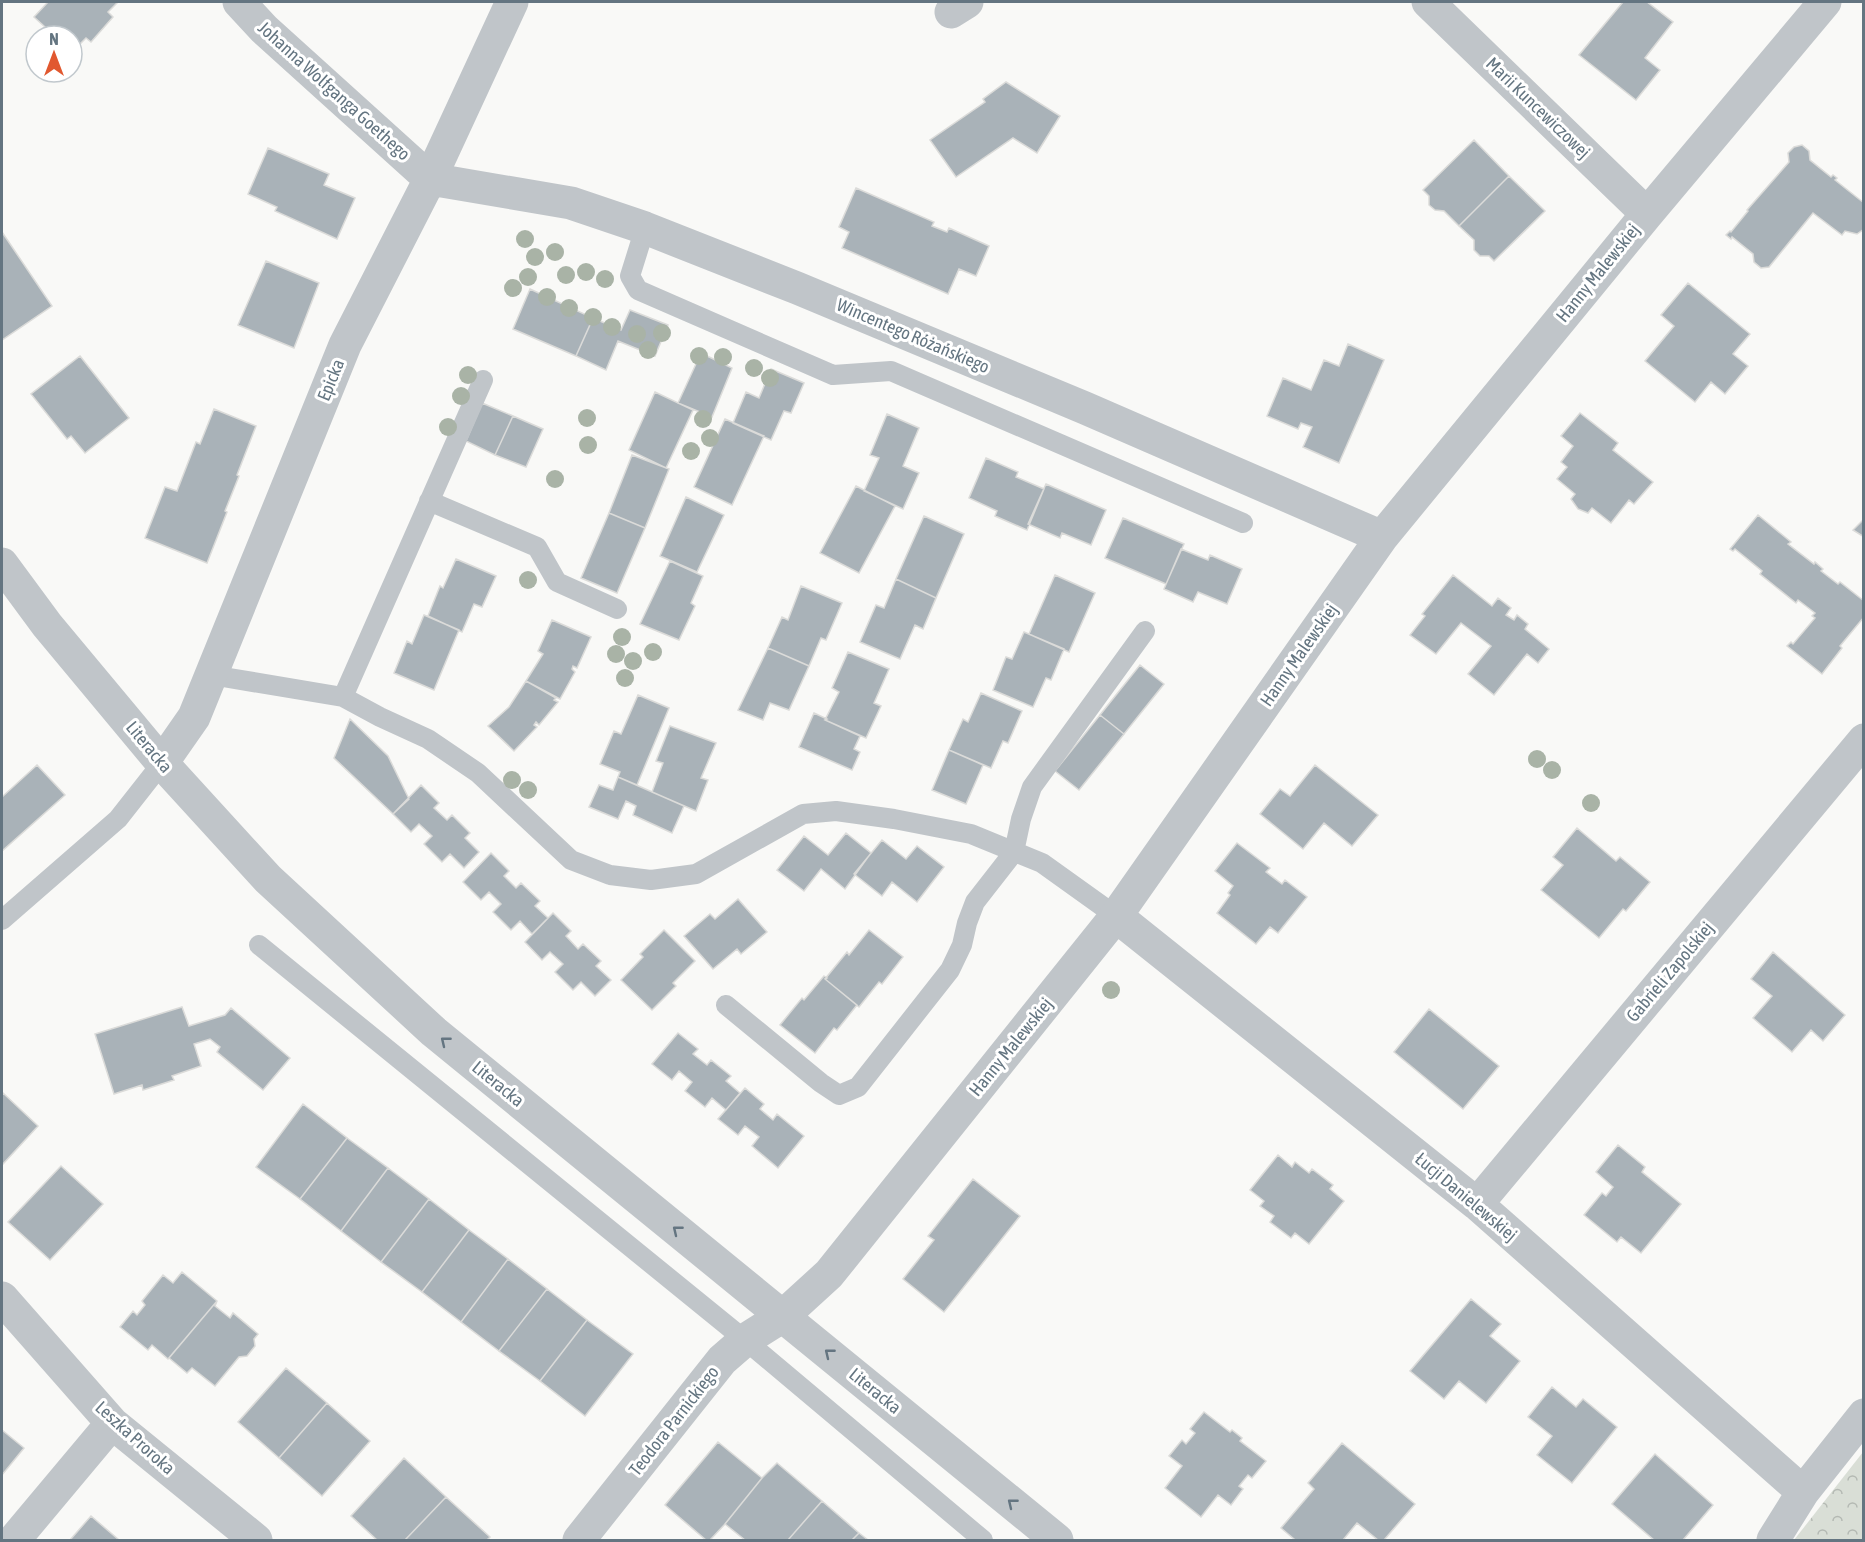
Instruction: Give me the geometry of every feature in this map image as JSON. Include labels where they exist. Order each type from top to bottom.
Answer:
[{"type":"street","name":"Johanna Wolfganga Goethego","points":[[239,2],[264,29],[430,179]]},
{"type":"street","name":"Epicka","points":[[162,763],[194,717],[345,345],[430,179],[512,2]]},
{"type":"street","name":"Marii Kuncewiczowej","points":[[1428,2],[1647,214]]},
{"type":"street","name":"Hanny Malewskiej","points":[[783,1316],[829,1274],[1116,916],[1382,537],[1647,214],[1825,2]]},
{"type":"street","name":"Wincentego Różańskiego","points":[[430,179],[571,203],[645,228],[893,328],[1382,537]]},
{"type":"street","name":"Literacka","points":[[2,564],[47,625],[162,763],[268,879],[434,1032],[1057,1540]]},
{"type":"street","name":"Gabrieli Zapolskiej","points":[[1477,1204],[1863,740]]},
{"type":"street","name":"Łucji Danielewskiej","points":[[1116,916],[1477,1204],[1803,1492]]},
{"type":"street","name":"Leszka Proroka","points":[[2,1298],[112,1423],[256,1540]]},
{"type":"street","name":"Teodora Parnickiego","points":[[579,1540],[722,1360],[745,1340],[783,1316]]},
{"type":"street","points":[[1773,1540],[1803,1492],[1863,1415]]},
{"type":"street","points":[[14,1540],[112,1423]]},
{"type":"lane","points":[[645,228],[630,276],[638,290],[833,375],[891,371],[1243,523]]},
{"type":"lane","points":[[343,697],[483,380]]},
{"type":"lane","points":[[429,501],[537,547],[557,582],[617,609]]},
{"type":"lane","points":[[726,1005],[821,1083],[839,1095],[858,1087],[950,970],[963,945],[967,923],[975,902],[1014,852],[1021,819],[1032,787],[1144,631]]},
{"type":"lane","points":[[211,675],[343,697],[428,739],[478,773],[572,860],[610,876],[651,880],[696,874],[803,814],[836,811],[894,819],[971,834],[1042,863],[1116,916]]},
{"type":"lane","points":[[2,921],[118,819],[162,763]]},
{"type":"lane","points":[[259,945],[745,1340],[982,1540]]},
{"type":"green space","points":[[1863,1452],[1863,1540],[1794,1540]]},
{"type":"building","points":[[48,2],[118,2],[108,12],[113,17],[91,42],[86,38],[84,40],[84,24],[42,24],[34,17]]},
{"type":"building","points":[[1623,2],[1647,2],[1673,22],[1645,58],[1660,70],[1636,100],[1579,55]]},
{"type":"building","points":[[1006,82],[1060,116],[1037,153],[1013,138],[956,177],[930,140],[985,102],[983,99]]},
{"type":"building","points":[[1474,140],[1509,176],[1459,226],[1444,211],[1435,210],[1429,205],[1429,196],[1423,190]]},
{"type":"building","points":[[1802,145],[1809,151],[1810,160],[1831,177],[1833,175],[1837,178],[1835,180],[1864,203],[1864,229],[1857,234],[1845,231],[1842,235],[1813,213],[1769,267],[1761,268],[1754,262],[1753,254],[1732,237],[1731,239],[1726,235],[1731,232],[1789,162],[1788,153],[1794,147]]},
{"type":"building","points":[[268,148],[329,174],[324,185],[355,198],[337,239],[275,211],[277,207],[248,194]]},
{"type":"building","points":[[1509,176],[1545,211],[1494,261],[1489,256],[1480,256],[1474,250],[1474,240],[1459,226]]},
{"type":"building","points":[[856,188],[934,222],[932,226],[947,232],[949,228],[989,246],[976,276],[959,269],[948,294],[842,248],[849,232],[839,227]]},
{"type":"building","points":[[2,232],[52,306],[2,340]]},
{"type":"building","points":[[266,261],[319,283],[294,348],[238,325]]},
{"type":"building","points":[[1688,283],[1750,334],[1733,354],[1748,366],[1725,394],[1711,382],[1695,402],[1645,361],[1674,326],[1661,315]]},
{"type":"building","points":[[530,289],[593,318],[576,356],[513,329]]},
{"type":"building","points":[[630,310],[668,325],[655,356],[618,341],[606,370],[576,356],[593,318],[621,330]]},
{"type":"building","points":[[1348,344],[1384,360],[1339,463],[1303,447],[1312,427],[1301,423],[1298,429],[1267,416],[1283,378],[1311,390],[1324,360],[1339,366]]},
{"type":"building","points":[[701,353],[732,368],[712,417],[678,403]]},
{"type":"building","points":[[80,356],[129,418],[85,453],[71,436],[67,439],[31,394]]},
{"type":"building","points":[[771,369],[804,383],[791,413],[784,411],[771,440],[733,423],[746,392],[759,398]]},
{"type":"building","points":[[655,392],[693,410],[666,468],[629,450]]},
{"type":"building","points":[[482,403],[513,416],[495,455],[466,441]]},
{"type":"building","points":[[214,409],[256,426],[207,563],[145,538],[165,487],[177,491],[196,442],[200,444]]},
{"type":"building","points":[[1580,413],[1618,443],[1613,450],[1653,482],[1634,504],[1629,500],[1611,523],[1592,508],[1588,513],[1578,509],[1571,499],[1575,494],[1557,479],[1567,467],[1561,462],[1573,446],[1561,436]]},
{"type":"building","points":[[887,414],[919,428],[903,466],[919,473],[903,509],[864,491],[879,458],[870,455]]},
{"type":"building","points":[[513,416],[543,429],[526,467],[495,455]]},
{"type":"building","points":[[725,419],[764,436],[732,505],[694,487]]},
{"type":"building","points":[[632,455],[669,469],[645,528],[609,513]]},
{"type":"building","points":[[986,458],[1018,472],[1016,477],[1044,489],[1027,530],[995,516],[997,511],[969,498]]},
{"type":"building","points":[[1046,484],[1106,510],[1091,545],[1062,533],[1060,538],[1028,524]]},
{"type":"building","points":[[856,486],[895,506],[859,573],[820,553]]},
{"type":"building","points":[[686,497],[724,515],[697,572],[660,556]]},
{"type":"building","points":[[609,513],[645,528],[617,593],[581,578]]},
{"type":"building","points":[[1758,515],[1791,542],[1788,544],[1823,569],[1821,571],[1838,584],[1840,582],[1864,601],[1864,617],[1840,646],[1842,648],[1822,674],[1787,646],[1791,642],[1793,644],[1815,618],[1812,616],[1815,613],[1798,600],[1796,603],[1760,574],[1762,571],[1735,549],[1733,551],[1730,549]]},
{"type":"building","points":[[924,516],[964,534],[936,598],[896,579]]},
{"type":"building","points":[[1123,518],[1184,544],[1166,584],[1105,558]]},
{"type":"building","points":[[1864,519],[1864,537],[1853,530]]},
{"type":"building","points":[[1181,549],[1208,560],[1210,555],[1242,569],[1227,604],[1198,592],[1193,602],[1164,589]]},
{"type":"building","points":[[456,559],[496,576],[482,607],[474,604],[462,632],[428,616],[440,586],[443,588]]},
{"type":"building","points":[[670,561],[703,576],[691,603],[695,606],[679,640],[640,624]]},
{"type":"building","points":[[1055,575],[1095,593],[1069,652],[1029,634]]},
{"type":"building","points":[[1453,575],[1492,606],[1498,598],[1511,608],[1506,615],[1514,620],[1517,615],[1528,624],[1525,629],[1549,649],[1538,663],[1527,654],[1494,695],[1468,674],[1491,646],[1461,623],[1436,654],[1410,635],[1425,616],[1422,614]]},
{"type":"building","points":[[896,579],[936,598],[923,629],[915,625],[900,659],[860,642],[876,605],[884,608]]},
{"type":"building","points":[[801,586],[842,603],[826,640],[821,638],[809,666],[768,648],[782,617],[788,620]]},
{"type":"building","points":[[424,615],[459,630],[434,690],[394,673],[407,641],[412,644]]},
{"type":"building","points":[[552,620],[591,637],[577,668],[573,666],[572,669],[575,672],[560,699],[526,681],[543,654],[538,651]]},
{"type":"building","points":[[1024,632],[1064,649],[1051,680],[1046,678],[1033,707],[993,690],[1006,657],[1012,659]]},
{"type":"building","points":[[768,648],[809,666],[789,710],[770,703],[763,720],[738,710]]},
{"type":"building","points":[[848,652],[889,669],[874,703],[881,706],[866,738],[825,720],[839,692],[832,688]]},
{"type":"building","points":[[1140,665],[1164,684],[1124,734],[1100,715]]},
{"type":"building","points":[[526,681],[556,698],[554,700],[558,702],[539,725],[536,722],[534,725],[537,727],[514,751],[488,726],[509,707]]},
{"type":"building","points":[[981,693],[1022,711],[1008,743],[1003,741],[991,768],[949,750],[963,719],[968,722]]},
{"type":"building","points":[[638,695],[669,708],[637,785],[618,777],[620,772],[600,764],[614,731],[621,734]]},
{"type":"building","points":[[814,713],[860,736],[854,749],[860,752],[852,770],[799,747]]},
{"type":"building","points":[[1100,715],[1124,734],[1079,790],[1055,771]]},
{"type":"building","points":[[350,719],[388,756],[409,799],[393,814],[334,758]]},
{"type":"building","points":[[670,726],[716,743],[701,778],[708,780],[696,811],[652,792],[663,763],[656,761]]},
{"type":"building","points":[[949,750],[983,765],[966,804],[932,790]]},
{"type":"building","points":[[37,765],[65,795],[2,851],[2,797]]},
{"type":"building","points":[[1315,765],[1378,815],[1352,846],[1324,823],[1303,849],[1260,814],[1280,789],[1290,796]]},
{"type":"building","points":[[618,777],[684,806],[672,833],[633,815],[636,806],[626,801],[618,819],[589,807],[599,785],[613,790]]},
{"type":"building","points":[[421,785],[439,803],[434,808],[447,820],[452,815],[470,833],[465,838],[479,852],[464,868],[450,854],[442,862],[424,844],[432,836],[419,824],[411,832],[393,814]]},
{"type":"building","points":[[1577,828],[1616,861],[1620,857],[1650,882],[1599,938],[1541,890],[1563,865],[1553,857]]},
{"type":"building","points":[[846,833],[871,853],[845,889],[821,869],[804,891],[777,870],[804,836],[828,855]]},
{"type":"building","points":[[882,840],[906,859],[917,846],[944,867],[917,902],[892,882],[882,896],[854,874]]},
{"type":"building","points":[[1237,843],[1270,868],[1266,872],[1282,884],[1285,880],[1307,897],[1278,933],[1270,927],[1256,944],[1217,913],[1230,895],[1228,893],[1233,886],[1215,871]]},
{"type":"building","points":[[491,853],[509,871],[504,876],[516,888],[521,883],[540,901],[535,906],[548,918],[532,934],[520,921],[511,930],[493,912],[501,904],[489,892],[481,900],[463,882]]},
{"type":"building","points":[[738,899],[767,932],[741,954],[737,949],[713,969],[684,936],[710,914],[715,919]]},
{"type":"building","points":[[553,913],[571,931],[566,936],[578,949],[583,944],[601,961],[596,966],[611,980],[595,996],[581,982],[573,990],[555,972],[563,964],[550,952],[542,960],[525,942]]},
{"type":"building","points":[[664,930],[695,961],[673,983],[676,986],[652,1010],[621,980],[643,957],[640,954]]},
{"type":"building","points":[[869,930],[903,957],[882,984],[879,982],[859,1007],[825,979],[847,952],[849,955]]},
{"type":"building","points":[[1773,952],[1845,1015],[1823,1041],[1811,1030],[1792,1052],[1753,1018],[1772,996],[1751,979]]},
{"type":"building","points":[[824,976],[857,1005],[837,1030],[834,1028],[815,1053],[780,1025]]},
{"type":"building","points":[[182,1007],[189,1026],[225,1015],[231,1008],[290,1058],[263,1090],[217,1052],[220,1047],[210,1039],[194,1044],[201,1066],[172,1076],[174,1080],[143,1090],[142,1085],[114,1094],[95,1034]]},
{"type":"building","points":[[1429,1009],[1499,1066],[1463,1109],[1394,1052]]},
{"type":"building","points":[[678,1033],[698,1049],[693,1054],[707,1065],[711,1060],[731,1076],[726,1081],[740,1093],[726,1110],[712,1098],[705,1107],[685,1091],[692,1082],[679,1071],[672,1080],[652,1064]]},
{"type":"building","points":[[745,1088],[764,1104],[760,1109],[773,1120],[777,1114],[804,1136],[778,1168],[752,1146],[759,1137],[745,1126],[738,1135],[718,1119]]},
{"type":"building","points":[[3,1093],[38,1126],[2,1165],[2,1096]]},
{"type":"building","points":[[303,1104],[347,1138],[300,1199],[256,1167]]},
{"type":"building","points":[[347,1138],[388,1168],[341,1231],[300,1199]]},
{"type":"building","points":[[1618,1145],[1645,1167],[1642,1172],[1681,1204],[1641,1253],[1621,1237],[1617,1242],[1584,1215],[1602,1193],[1606,1196],[1613,1187],[1596,1172]]},
{"type":"building","points":[[1278,1155],[1292,1167],[1295,1162],[1309,1173],[1312,1169],[1333,1185],[1330,1189],[1344,1201],[1309,1244],[1295,1233],[1291,1238],[1270,1222],[1274,1216],[1260,1206],[1264,1201],[1250,1190]]},
{"type":"building","points":[[61,1166],[103,1204],[50,1260],[8,1222]]},
{"type":"building","points":[[388,1168],[429,1199],[381,1262],[341,1231]]},
{"type":"building","points":[[973,1179],[1020,1216],[944,1312],[903,1279],[934,1240],[928,1236]]},
{"type":"building","points":[[429,1199],[469,1230],[422,1292],[381,1262]]},
{"type":"building","points":[[469,1230],[508,1259],[461,1322],[422,1292]]},
{"type":"building","points":[[508,1259],[547,1289],[499,1351],[461,1322]]},
{"type":"building","points":[[182,1272],[217,1301],[168,1359],[152,1345],[148,1350],[120,1327],[133,1311],[137,1315],[145,1305],[142,1301],[163,1275],[173,1283]]},
{"type":"building","points":[[547,1289],[587,1320],[540,1381],[499,1351]]},
{"type":"building","points":[[1471,1299],[1501,1324],[1490,1336],[1520,1361],[1486,1403],[1459,1381],[1444,1399],[1410,1371]]},
{"type":"building","points":[[217,1301],[215,1306],[230,1318],[233,1313],[258,1334],[254,1339],[255,1346],[247,1356],[239,1357],[215,1386],[192,1368],[187,1373],[169,1358]]},
{"type":"building","points":[[587,1320],[633,1354],[585,1416],[540,1381]]},
{"type":"building","points":[[286,1368],[327,1403],[279,1458],[238,1422]]},
{"type":"building","points":[[1552,1387],[1576,1407],[1583,1399],[1617,1427],[1572,1483],[1537,1455],[1552,1436],[1528,1417]]},
{"type":"building","points":[[327,1403],[370,1441],[322,1496],[279,1458]]},
{"type":"building","points":[[1204,1412],[1230,1432],[1232,1430],[1242,1438],[1240,1441],[1266,1461],[1252,1478],[1248,1475],[1239,1486],[1243,1489],[1231,1505],[1218,1495],[1201,1517],[1165,1488],[1182,1466],[1169,1456],[1182,1440],[1186,1444],[1195,1433],[1190,1429]]},
{"type":"building","points":[[2,1430],[24,1448],[2,1475]]},
{"type":"building","points":[[718,1442],[762,1478],[725,1524],[710,1540],[706,1540],[665,1505]]},
{"type":"building","points":[[1342,1443],[1415,1504],[1384,1540],[1378,1540],[1357,1523],[1343,1540],[1293,1540],[1281,1528],[1314,1489],[1308,1483]]},
{"type":"building","points":[[1655,1454],[1713,1505],[1683,1540],[1654,1540],[1612,1504]]},
{"type":"building","points":[[404,1458],[446,1497],[405,1540],[377,1540],[351,1516]]},
{"type":"building","points":[[777,1463],[822,1501],[788,1540],[745,1540],[725,1524]]},
{"type":"building","points":[[446,1497],[490,1537],[487,1540],[405,1540]]},
{"type":"building","points":[[822,1501],[859,1533],[852,1540],[788,1540]]},
{"type":"building","points":[[91,1516],[119,1540],[70,1540]]},
{"type":"building","points":[[859,1533],[868,1540],[852,1540]]}]
